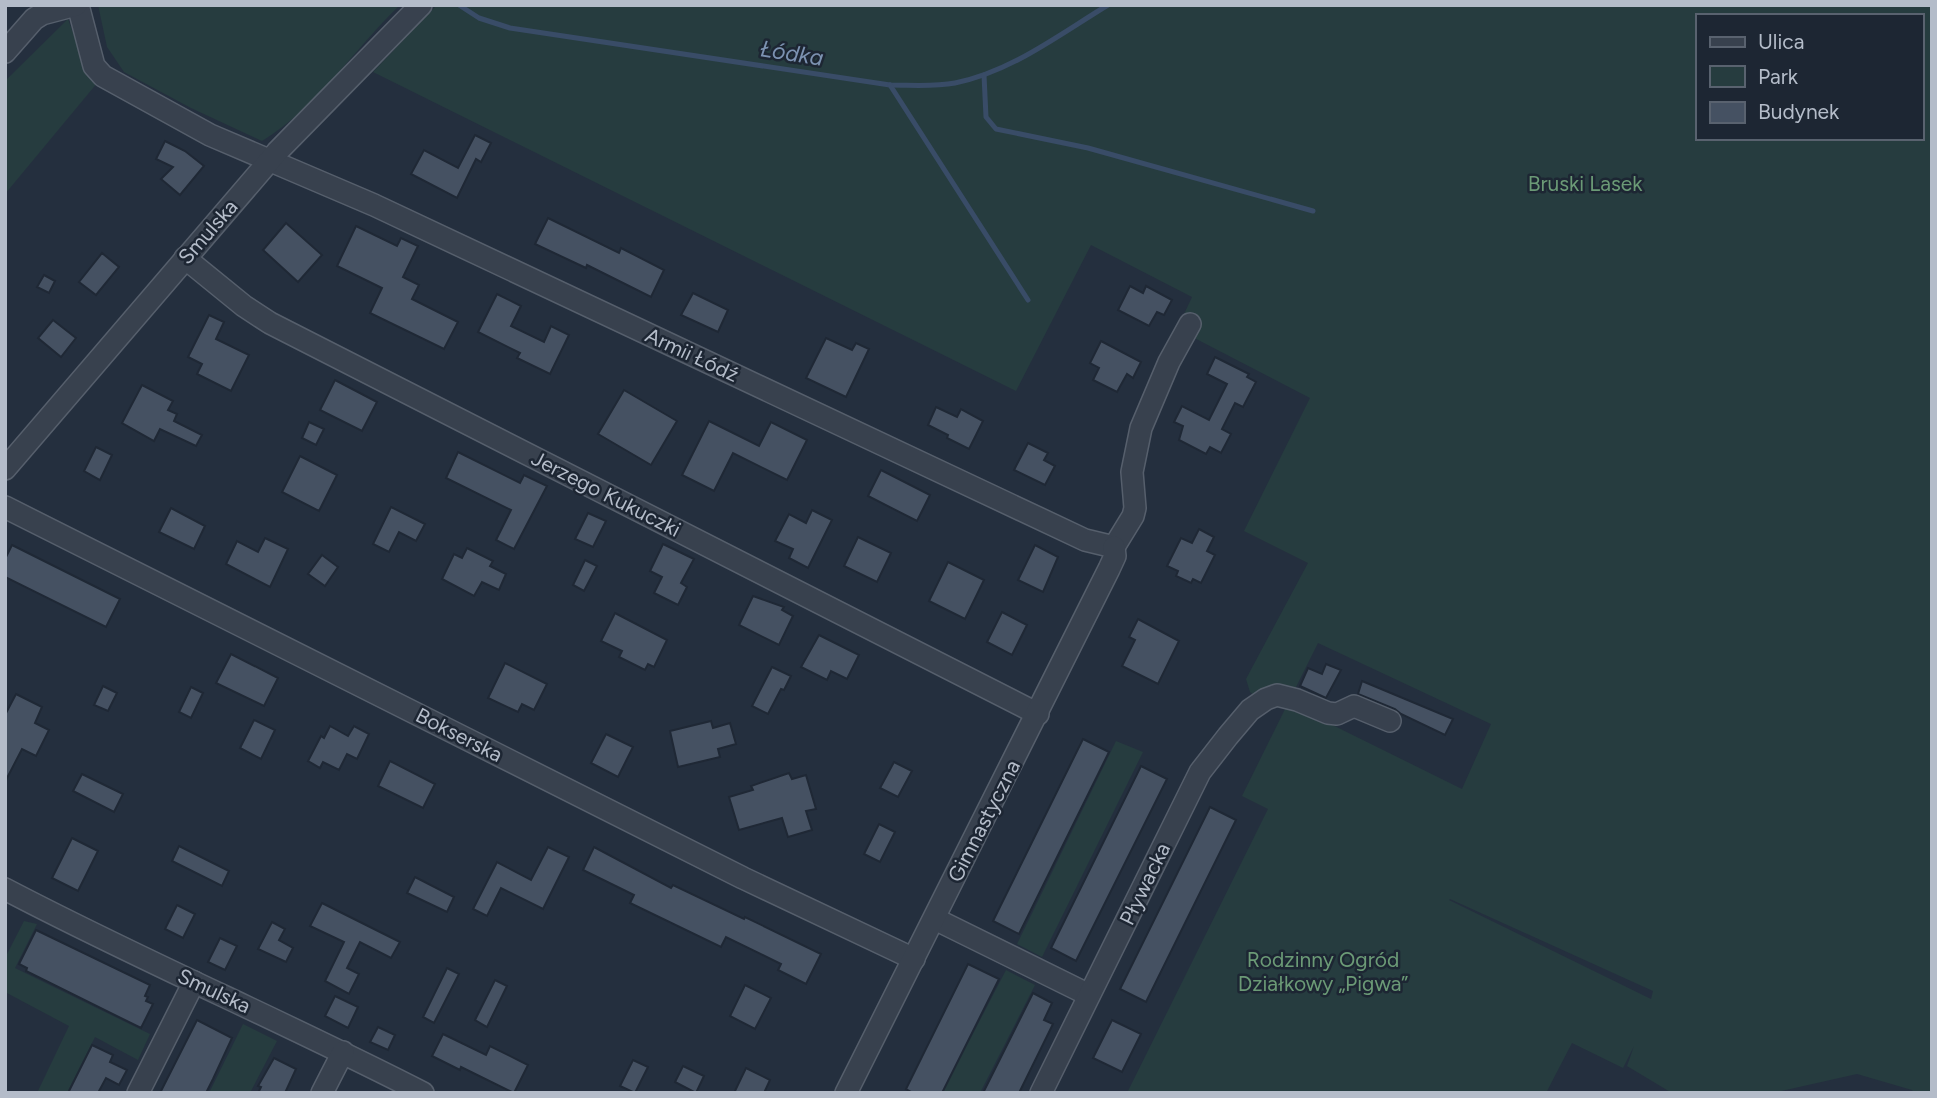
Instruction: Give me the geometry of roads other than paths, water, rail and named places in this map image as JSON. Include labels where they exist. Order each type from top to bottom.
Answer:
[{"type":"street","points":[[5,52],[34,19],[42,14],[77,5]]},
{"type":"street","name":"Armii Łódź","points":[[77,5],[94,66],[103,76],[210,135],[374,205],[1085,540],[1114,547]]},
{"type":"street","name":"Smulska","points":[[5,469],[277,152],[421,5]]},
{"type":"street","name":"Jerzego Kukuczki","points":[[185,258],[244,306],[270,323],[1038,714]]},
{"type":"street","name":"Gimnastyczna","points":[[846,1093],[1038,714],[1115,556],[1114,547],[1133,516],[1135,508],[1132,472],[1141,428],[1169,362],[1190,324]]},
{"type":"street","name":"Bokserska","points":[[5,507],[743,878],[914,959]]},
{"type":"street","name":"Pływacka","points":[[1041,1093],[1200,772],[1250,710],[1277,695],[1337,714],[1354,706],[1390,721]]},
{"type":"street","name":"Smulska","points":[[8,898],[343,1052],[423,1093]]},
{"type":"street","points":[[935,919],[1089,995]]},
{"type":"street","points":[[138,1093],[194,982]]},
{"type":"street","points":[[322,1093],[343,1052]]},
{"type":"waterway","name":"Łódka","points":[[459,5],[479,18],[510,28],[890,85],[922,86],[955,83],[996,70],[1034,51],[1108,5]]},
{"type":"waterway","points":[[984,75],[986,117],[996,129],[1088,148],[1313,211]]},
{"type":"waterway","points":[[890,85],[1028,300]]},
{"type":"park label","name":"Bruski Lasek","points":[[1585,184]]},
{"type":"park label","name":"Rodzinny Ogród Działkowy „Pigwa”","points":[[1323,972]]}]
